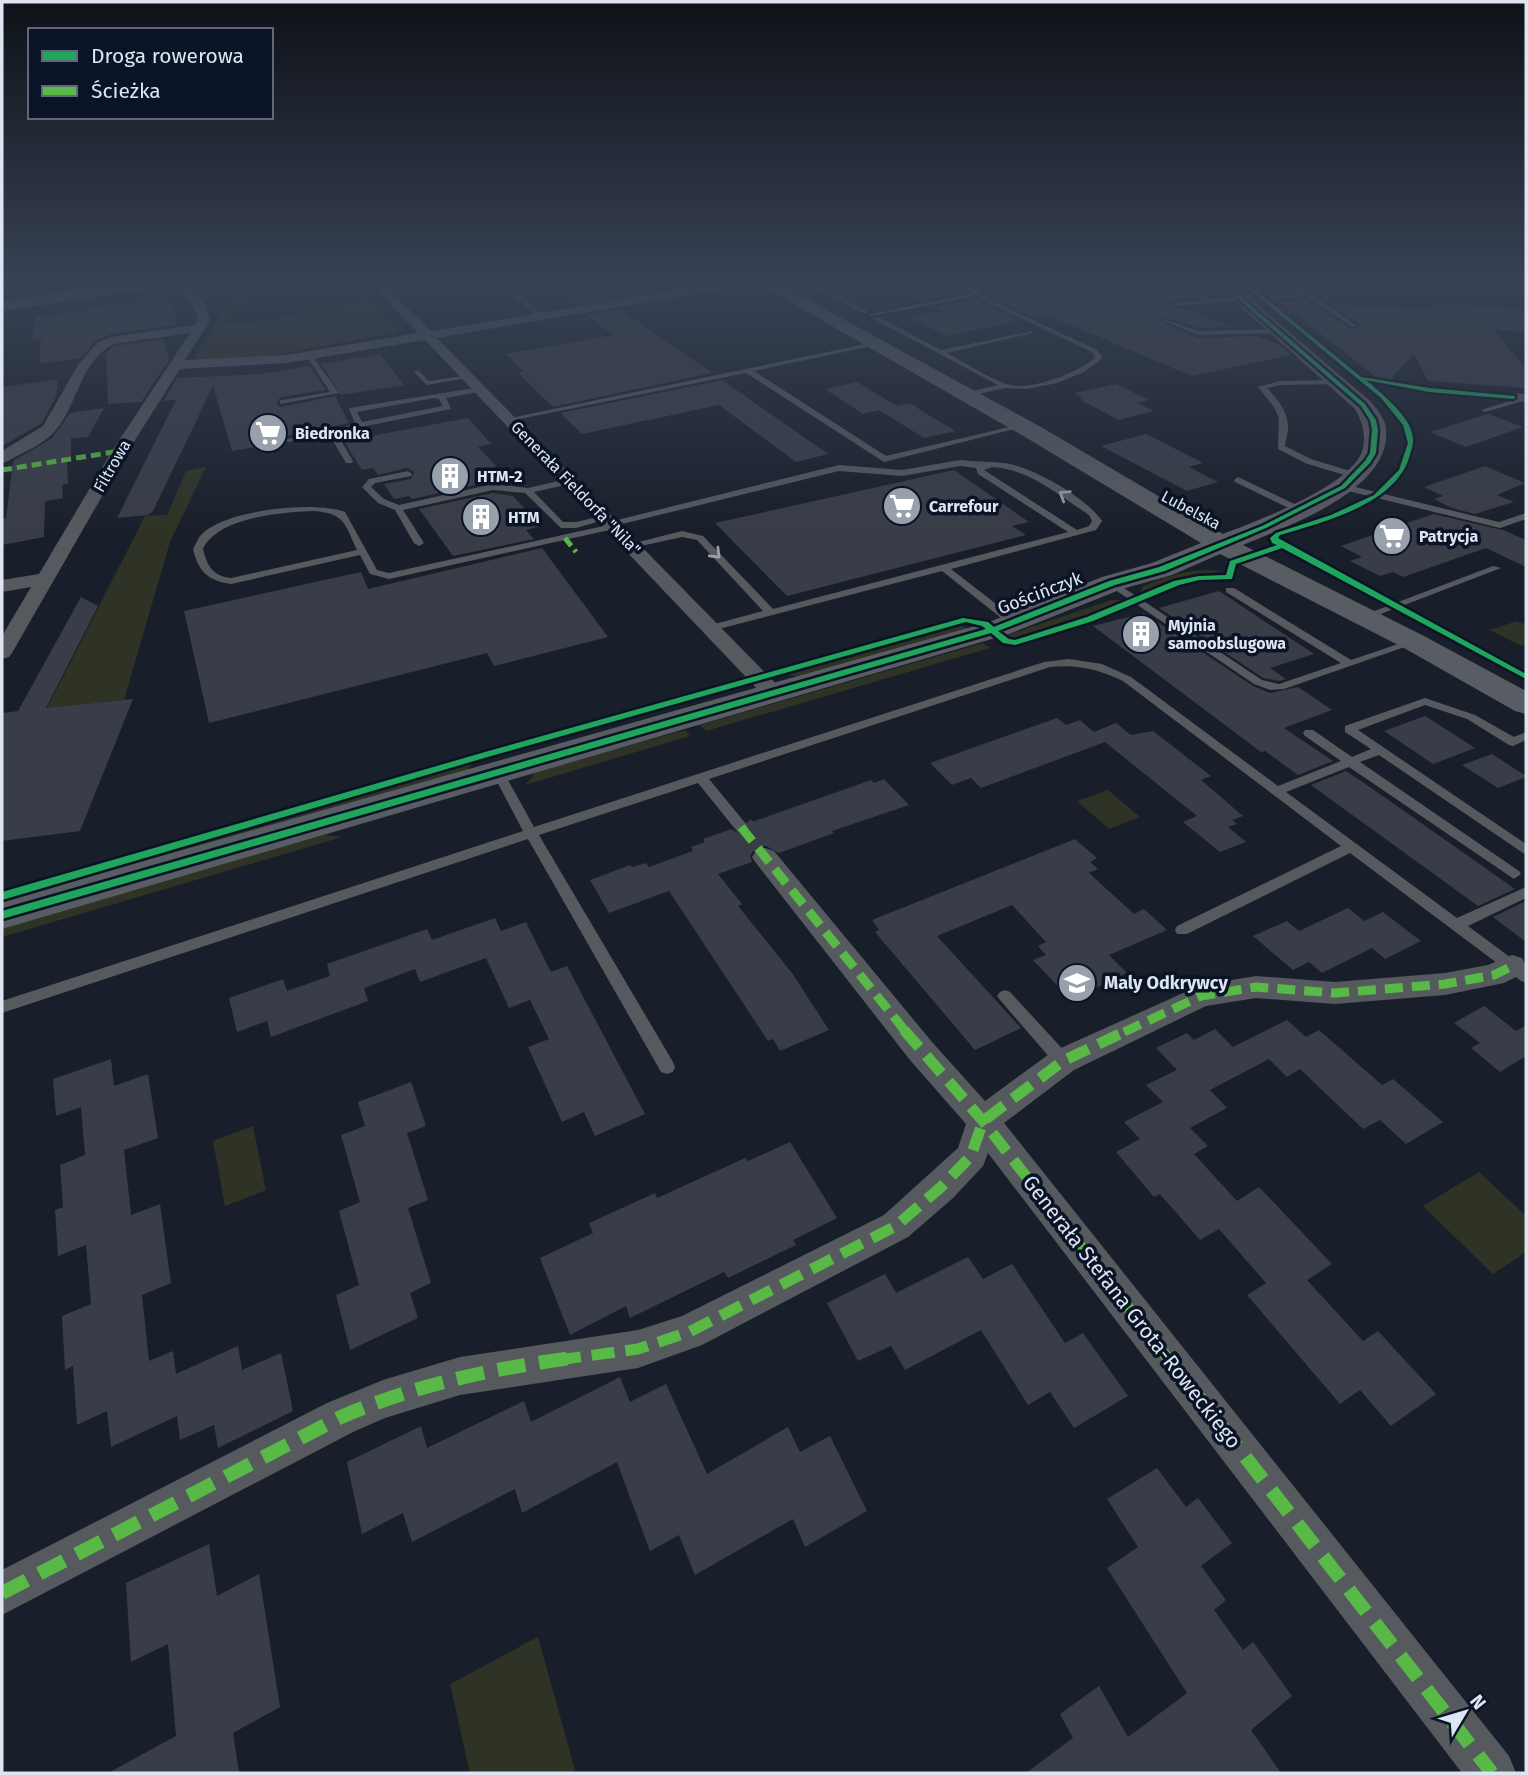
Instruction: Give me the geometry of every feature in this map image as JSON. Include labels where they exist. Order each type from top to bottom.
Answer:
[{"type":"street","points":[[2,458],[51,427],[84,367]]},
{"type":"street","name":"Filtrowa","points":[[2,653],[120,451],[174,367]]},
{"type":"street","name":"Generała Fieldorfa \"Nila\"","points":[[459,367],[774,693]]},
{"type":"street","name":"Lubelska","points":[[917,367],[1309,590],[1414,642],[1526,704]]},
{"type":"street","points":[[1217,538],[1303,505],[1350,481],[1373,453],[1376,441],[1373,420],[1363,405],[1321,367]]},
{"type":"street","name":"Lubelska","points":[[1217,538],[1369,614],[1414,642]]},
{"type":"street","name":"Gościńczyk","points":[[1162,569],[1217,538]]},
{"type":"street","name":"Gościńczyk","points":[[1112,583],[1120,573],[1136,563],[1217,538]]},
{"type":"street","name":"Gościńczyk","points":[[2,915],[1014,623],[1112,583],[1162,569],[1191,565],[1231,568],[1309,590]]},
{"type":"street","points":[[2,586],[48,578]]},
{"type":"street","name":"Generała Stefana Grota-Roweckiego","points":[[765,857],[921,1051],[983,1121],[1492,1773]]},
{"type":"street","points":[[2,1593],[341,1417],[383,1399],[460,1376],[638,1349],[689,1332],[896,1226],[971,1156],[983,1121],[1063,1061],[1201,996],[1256,987],[1335,993],[1445,984],[1519,972]]},
{"type":"lane","points":[[283,402],[335,393],[318,367]]},
{"type":"lane","points":[[510,419],[763,367]]},
{"type":"lane","points":[[968,367],[1005,386]]},
{"type":"lane","points":[[968,395],[1005,386],[1022,388],[1071,376],[1089,367]]},
{"type":"lane","points":[[747,370],[884,459],[1028,429]]},
{"type":"lane","points":[[418,372],[426,383],[475,383]]},
{"type":"lane","points":[[1339,382],[1280,383],[1262,387],[1282,414],[1285,427],[1281,447],[1350,481],[1500,525],[1526,516]]},
{"type":"lane","points":[[360,425],[352,410],[441,397],[475,383]]},
{"type":"lane","points":[[288,440],[444,410],[449,407],[441,397]]},
{"type":"lane","points":[[1485,410],[1522,397]]},
{"type":"lane","points":[[332,432],[349,461]]},
{"type":"lane","points":[[362,552],[231,581],[217,580],[202,568],[198,549],[206,535],[227,523],[305,507],[326,508],[343,515],[373,572],[389,576],[839,468],[902,473],[960,463],[1010,465],[1025,471],[1093,513],[1097,521],[1093,527],[1076,533],[711,628]]},
{"type":"lane","points":[[983,466],[979,469],[981,472],[1076,533]]},
{"type":"lane","points":[[408,474],[372,481],[366,487],[381,501],[398,508],[493,487],[528,491],[571,481]]},
{"type":"lane","points":[[1238,480],[1303,505]]},
{"type":"lane","points":[[528,491],[561,525],[611,523]]},
{"type":"lane","points":[[398,508],[419,543]]},
{"type":"lane","points":[[632,545],[682,534],[700,538],[770,612]]},
{"type":"lane","points":[[944,568],[1014,623]]},
{"type":"lane","points":[[1369,614],[1496,568]]},
{"type":"lane","points":[[1112,583],[1258,682],[1270,687],[1280,687],[1414,642]]},
{"type":"lane","points":[[1230,590],[1350,664]]},
{"type":"lane","points":[[2,1007],[700,777],[1048,664],[1066,661],[1090,663],[1127,679],[1519,972]]},
{"type":"lane","points":[[1526,736],[1513,741],[1471,717],[1425,701],[1349,729],[1526,850]]},
{"type":"lane","points":[[1308,733],[1514,874]]},
{"type":"lane","points":[[1276,791],[1380,750]]},
{"type":"lane","points":[[498,772],[667,1067]]},
{"type":"lane","points":[[700,777],[741,827]]},
{"type":"lane","points":[[1182,930],[1350,847]]},
{"type":"lane","points":[[1456,925],[1526,892]]},
{"type":"lane","points":[[1005,996],[1063,1061]]},
{"type":"green space","points":[[206,467],[170,542],[124,700],[47,708],[145,516],[167,515],[186,471]]},
{"type":"green space","points":[[1209,570],[1221,571],[1181,580],[1141,595],[1140,593],[1142,587],[1167,577]]},
{"type":"green space","points":[[1111,600],[1128,600],[1021,639],[1005,636]]},
{"type":"green space","points":[[1517,621],[1526,625],[1526,644],[1521,646],[1490,630]]},
{"type":"green space","points":[[961,624],[967,629],[800,676],[783,675]]},
{"type":"green space","points":[[983,643],[990,648],[706,731],[700,725]]},
{"type":"green space","points":[[685,730],[690,736],[525,785],[535,773],[547,768]]},
{"type":"green space","points":[[475,761],[466,771],[2,904],[2,898],[152,852]]},
{"type":"green space","points":[[1108,790],[1140,817],[1109,829],[1077,801]]},
{"type":"green space","points":[[319,834],[342,837],[2,937],[2,926]]},
{"type":"green space","points":[[253,1126],[266,1190],[225,1206],[213,1141]]},
{"type":"green space","points":[[1479,1172],[1526,1216],[1526,1252],[1493,1274],[1423,1206]]},
{"type":"green space","points":[[538,1637],[575,1770],[569,1773],[470,1773],[450,1684]]},
{"type":"building","points":[[107,367],[164,367],[141,402],[108,404]]},
{"type":"building","points":[[311,367],[326,390],[280,397],[277,404],[280,407],[335,396],[349,423],[279,438],[281,443],[232,451],[213,386],[153,511],[148,515],[117,518],[176,400],[163,401],[177,378],[260,374]]},
{"type":"building","points":[[323,367],[390,367],[404,385],[341,395]]},
{"type":"building","points":[[519,367],[703,367],[712,373],[553,407],[518,373],[523,371]]},
{"type":"building","points":[[1170,367],[1235,367],[1192,376]]},
{"type":"building","points":[[1363,367],[1402,367],[1392,381],[1376,377]]},
{"type":"building","points":[[1421,367],[1524,367],[1526,369],[1526,388],[1428,381]]},
{"type":"building","points":[[58,379],[56,397],[41,424],[2,446],[2,387]]},
{"type":"building","points":[[722,380],[828,454],[796,462],[719,405],[582,434],[560,413]]},
{"type":"building","points":[[857,382],[897,406],[863,414],[825,389]]},
{"type":"building","points":[[1116,384],[1149,400],[1138,403],[1154,411],[1119,420],[1079,399],[1083,398],[1074,393]]},
{"type":"building","points":[[910,403],[956,431],[924,438],[879,410]]},
{"type":"building","points":[[104,408],[88,437],[71,438],[71,457],[67,457],[68,484],[62,485],[63,498],[45,501],[44,537],[2,545],[2,518],[6,518],[13,461],[52,438],[70,413]]},
{"type":"building","points":[[1488,414],[1523,427],[1466,447],[1430,432]]},
{"type":"building","points":[[468,418],[491,444],[478,447],[496,466],[486,475],[494,481],[412,499],[409,496],[394,499],[384,484],[411,479],[414,472],[407,468],[378,475],[373,468],[362,470],[344,441]]},
{"type":"building","points":[[1146,434],[1203,463],[1189,467],[1218,482],[1187,491],[1101,446]]},
{"type":"building","points":[[1485,466],[1525,483],[1497,495],[1514,502],[1475,514],[1452,508],[1434,499],[1443,496],[1424,487]]},
{"type":"building","points":[[954,470],[1029,522],[1012,526],[1026,535],[787,596],[715,523]]},
{"type":"building","name":"HTM","points":[[493,493],[513,496],[541,526],[526,530],[534,539],[453,556],[419,509]]},
{"type":"building","points":[[1433,514],[1503,530],[1526,540],[1526,567],[1486,548],[1403,577],[1393,572],[1380,576],[1350,561],[1362,557],[1341,546]]},
{"type":"building","points":[[542,548],[608,637],[494,666],[487,653],[209,723],[184,611],[361,572],[368,589]]},
{"type":"building","points":[[1219,591],[1314,654],[1270,668],[1286,679],[1279,681],[1263,678],[1159,608]]},
{"type":"building","points":[[81,597],[98,606],[46,708],[133,699],[80,831],[2,841],[2,713],[18,711]]},
{"type":"building","points":[[1144,613],[1253,686],[1270,693],[1298,687],[1332,710],[1284,728],[1333,761],[1298,775],[1265,751],[1261,752],[1093,626]]},
{"type":"building","points":[[1425,716],[1475,748],[1433,764],[1384,731]]},
{"type":"building","points":[[1057,718],[1066,725],[1080,720],[1094,732],[1116,723],[1131,735],[1153,731],[1211,776],[1201,780],[1243,816],[1232,820],[1237,824],[1228,827],[1246,842],[1220,852],[1183,822],[1197,816],[1105,742],[981,788],[971,778],[952,785],[930,763]]},
{"type":"building","points":[[1492,754],[1526,777],[1498,788],[1462,765]]},
{"type":"building","points":[[1346,771],[1515,889],[1478,906],[1311,785]]},
{"type":"building","points":[[884,779],[909,805],[832,831],[834,833],[779,853],[766,846],[755,849],[750,856],[752,862],[718,874],[742,904],[738,906],[792,973],[829,1030],[780,1051],[773,1039],[768,1041],[669,891],[609,913],[590,880],[630,865],[632,867],[646,863],[649,867],[693,851],[691,847],[705,842],[703,839],[732,829],[736,833],[746,833],[750,828],[749,823],[871,780],[874,783]]},
{"type":"building","points":[[1075,839],[1097,858],[1090,862],[1098,869],[1089,873],[1134,914],[1144,909],[1167,930],[1109,955],[1127,973],[1071,1000],[1033,960],[1046,955],[1038,946],[1046,942],[1012,905],[937,936],[1021,1028],[975,1050],[875,932],[879,930],[872,920]]},
{"type":"building","points":[[1526,901],[1526,942],[1493,917]]},
{"type":"building","points":[[1348,908],[1364,921],[1383,912],[1421,941],[1385,959],[1372,948],[1322,973],[1309,962],[1293,970],[1253,936],[1287,921],[1299,931]]},
{"type":"building","points":[[495,918],[501,931],[526,922],[551,972],[567,966],[645,1114],[595,1136],[584,1112],[562,1122],[528,1047],[549,1039],[530,1000],[509,1008],[486,958],[420,982],[415,969],[364,988],[368,1001],[271,1037],[267,1021],[237,1032],[229,998],[283,979],[287,991],[330,976],[327,964],[427,929],[432,940]]},
{"type":"building","points":[[1484,1006],[1516,1031],[1526,1025],[1526,1056],[1500,1072],[1471,1048],[1480,1043],[1454,1023]]},
{"type":"building","points":[[1287,1020],[1306,1037],[1319,1030],[1382,1085],[1393,1079],[1443,1122],[1406,1144],[1380,1120],[1363,1129],[1300,1069],[1287,1077],[1269,1059],[1210,1090],[1227,1108],[1190,1128],[1208,1146],[1194,1154],[1237,1201],[1259,1187],[1332,1264],[1307,1280],[1363,1341],[1378,1331],[1436,1394],[1391,1426],[1360,1390],[1340,1404],[1247,1295],[1266,1283],[1219,1229],[1200,1240],[1160,1194],[1154,1197],[1116,1152],[1140,1139],[1124,1122],[1163,1102],[1146,1085],[1177,1070],[1156,1048],[1187,1033],[1194,1040],[1215,1029],[1233,1047]]},
{"type":"building","points":[[111,1059],[114,1086],[148,1074],[158,1138],[124,1150],[131,1215],[160,1204],[171,1283],[142,1295],[149,1361],[173,1351],[176,1374],[238,1346],[242,1370],[281,1353],[293,1411],[218,1448],[214,1425],[180,1440],[177,1416],[111,1447],[107,1411],[77,1425],[73,1366],[65,1370],[62,1316],[91,1304],[86,1245],[58,1256],[55,1210],[63,1207],[60,1165],[85,1155],[81,1107],[56,1116],[53,1079]]},
{"type":"building","points":[[411,1082],[426,1126],[407,1133],[428,1200],[408,1208],[431,1283],[410,1293],[418,1318],[350,1350],[336,1295],[359,1285],[339,1211],[360,1202],[341,1135],[365,1126],[358,1102]]},
{"type":"building","points":[[790,1142],[837,1218],[793,1240],[796,1245],[728,1278],[724,1272],[630,1318],[626,1306],[570,1335],[540,1258],[593,1233],[589,1223],[655,1193],[657,1198],[745,1158],[748,1161]]},
{"type":"building","points":[[968,1257],[983,1279],[1012,1264],[1065,1343],[1083,1333],[1128,1396],[1074,1428],[1050,1392],[1028,1405],[981,1330],[905,1370],[891,1346],[858,1361],[827,1303],[885,1274],[896,1293]]},
{"type":"building","points":[[620,1377],[630,1402],[666,1384],[707,1474],[788,1427],[800,1452],[830,1436],[867,1511],[805,1547],[793,1519],[695,1575],[679,1535],[650,1551],[617,1462],[522,1513],[515,1489],[412,1542],[403,1513],[362,1534],[347,1462],[421,1426],[427,1448],[524,1401],[531,1422]]},
{"type":"building","points":[[1157,1468],[1186,1507],[1198,1498],[1232,1543],[1201,1566],[1226,1600],[1214,1610],[1243,1650],[1253,1642],[1292,1696],[1251,1730],[1281,1773],[1026,1773],[1073,1738],[1060,1714],[1099,1686],[1128,1737],[1187,1693],[1107,1568],[1138,1547],[1107,1499]]},
{"type":"building","points":[[209,1544],[217,1596],[259,1574],[280,1707],[233,1733],[239,1773],[108,1773],[176,1736],[168,1644],[131,1662],[126,1583]]},
{"type":"tunnel","points":[[741,827],[765,857]]},
{"type":"marked path","points":[[2,470],[120,451]]},
{"type":"marked path","points":[[565,538],[576,552]]},
{"type":"marked path","points":[[741,827],[921,1051],[983,1121],[1492,1773]]},
{"type":"marked path","points":[[2,1593],[341,1417],[383,1399],[460,1376],[638,1349],[689,1332],[896,1226],[941,1187],[971,1156],[983,1121],[1063,1061],[1201,996],[1256,987],[1335,993],[1445,984],[1494,975],[1512,966]]},
{"type":"cycle path","points":[[2,915],[999,628],[1112,583],[1162,569],[1264,527],[1343,487],[1368,462],[1373,453],[1373,420],[1363,405],[1319,367]]},
{"type":"cycle path","points":[[1346,367],[1383,397],[1406,425],[1411,443],[1402,471],[1376,496],[1333,516],[1278,534],[1274,538],[1275,541],[1526,677]]},
{"type":"cycle path","points":[[1362,378],[1429,390],[1513,397]]},
{"type":"cycle path","points":[[2,896],[488,754],[966,620],[985,624],[1006,641],[1015,643],[1090,619],[1177,583],[1199,578],[1229,577],[1233,563],[1283,545]]},
{"type":"place","name":"Biedronka","points":[[268,433]]},
{"type":"place","name":"HTM-2","points":[[450,476]]},
{"type":"place","name":"Carrefour","points":[[902,506]]},
{"type":"place","name":"HTM","points":[[481,517]]},
{"type":"place","name":"Patrycja","points":[[1392,536]]},
{"type":"place","name":"Myjnia samoobslugowa","points":[[1141,634]]},
{"type":"place","name":"Maly Odkrywcy","points":[[1077,983]]}]
